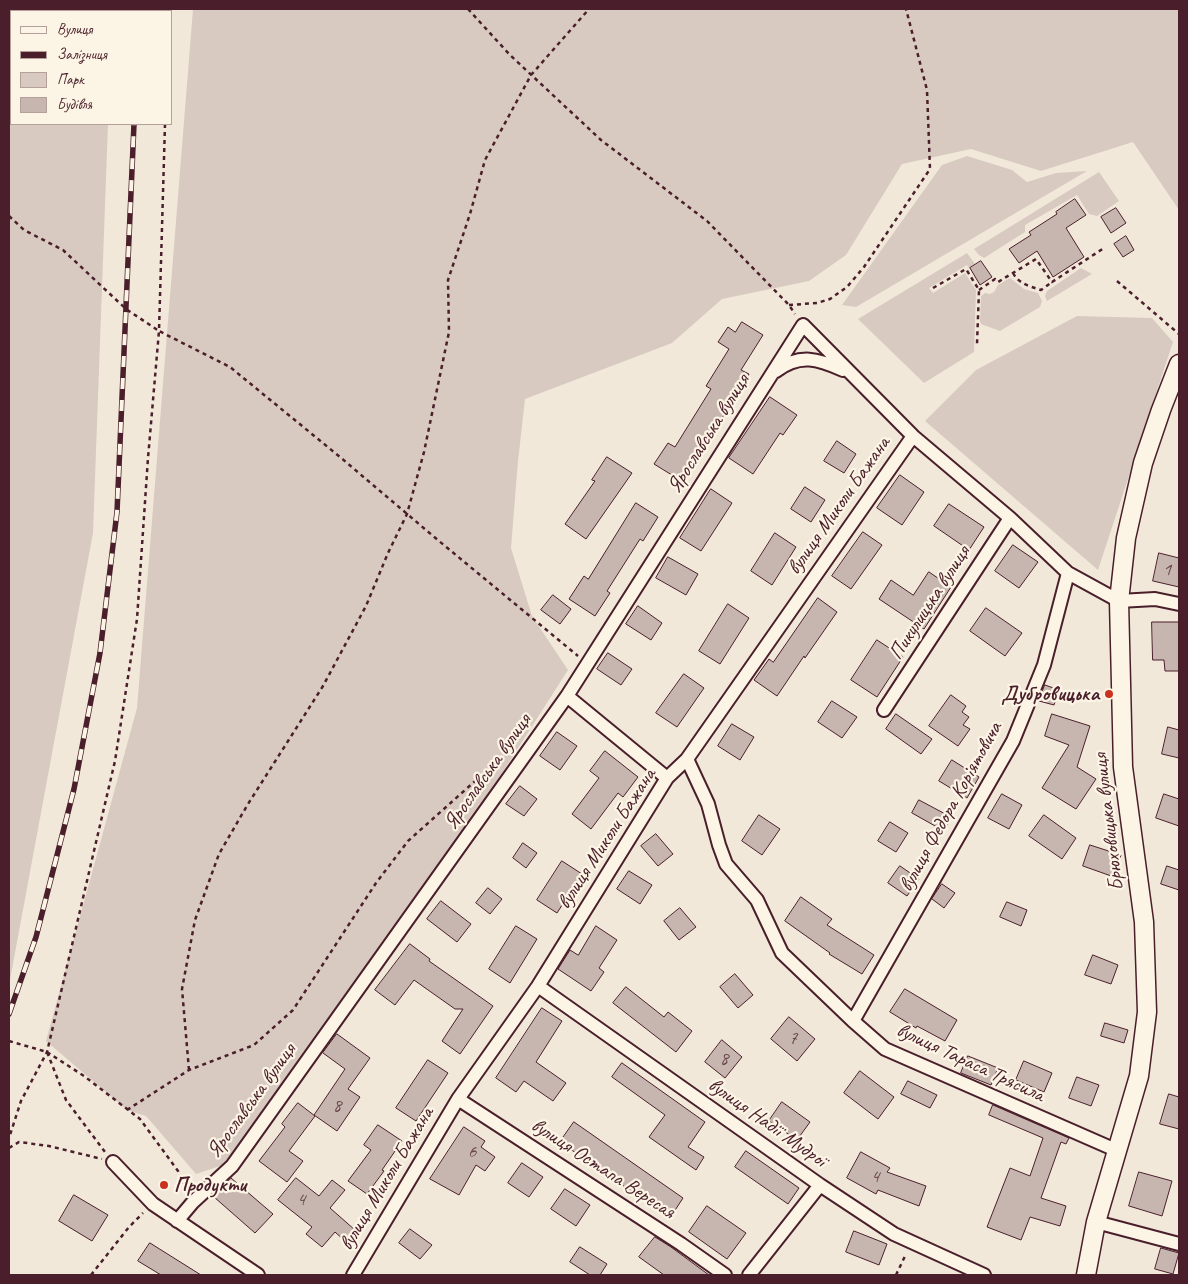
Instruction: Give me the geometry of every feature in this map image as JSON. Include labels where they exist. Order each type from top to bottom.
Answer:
[{"type":"main road","name":"Брюховицька вулиця","points":[[1086,1275],[1096,1222],[1140,1076],[1147,1012],[1144,922],[1123,767],[1119,601],[1126,538],[1143,463],[1179,364]]},
{"type":"street","points":[[803,325],[913,436],[1010,518],[1068,573],[1119,601],[1155,599],[1179,604]]},
{"type":"street","name":"Ярославська вулиця","points":[[177,1221],[193,1202],[232,1166],[567,696],[803,325]]},
{"type":"street","points":[[772,373],[788,362],[808,359],[822,360],[849,372]]},
{"type":"street","name":"вулиця Миколи Бажана","points":[[353,1275],[458,1099],[538,986],[667,778],[687,759],[913,436]]},
{"type":"street","name":"Пикулицька вулиця","points":[[884,710],[1010,518]]},
{"type":"street","name":"вулиця Федора Коріятовича","points":[[853,1021],[1013,741],[1044,665],[1068,573]]},
{"type":"street","points":[[567,696],[667,778]]},
{"type":"street","name":"вулиця Тараса Трясила","points":[[687,759],[708,804],[719,846],[726,864],[757,900],[782,952],[853,1021],[885,1049],[1118,1151]]},
{"type":"street","name":"вулиця Надії Мудрої","points":[[538,986],[820,1185],[894,1234],[984,1275]]},
{"type":"street","name":"вулиця Остапа Вересая","points":[[458,1099],[681,1244],[725,1275]]},
{"type":"street","points":[[113,1162],[152,1204],[258,1275]]},
{"type":"street","points":[[749,1275],[820,1185]]},
{"type":"street","points":[[1096,1222],[1179,1244]]},
{"type":"path","points":[[468,9],[510,55],[601,140],[707,221],[789,305],[803,325]]},
{"type":"path","points":[[189,1070],[182,988],[195,920],[219,854],[248,804],[324,686],[366,606],[407,514],[424,452],[449,332],[448,280],[470,214],[485,160],[532,75],[589,9]]},
{"type":"path","points":[[789,305],[816,303],[830,299],[847,287],[864,267],[930,169],[927,90],[904,9]]},
{"type":"path","points":[[9,1138],[21,1101],[46,1052],[111,780],[137,619],[159,331],[165,125]]},
{"type":"path","points":[[9,216],[24,230],[64,250],[126,308],[159,331],[230,367],[340,456],[587,664]]},
{"type":"path","points":[[1013,273],[1017,280],[1025,285],[1041,290],[1104,248]]},
{"type":"path","points":[[979,290],[996,279],[998,282],[1036,258],[1052,282]]},
{"type":"path","points":[[933,288],[966,269],[979,290],[977,344]]},
{"type":"path","points":[[1117,281],[1179,334]]},
{"type":"path","points":[[128,1110],[189,1070],[254,1045],[293,1010],[376,883],[408,841],[474,782],[498,770]]},
{"type":"path","points":[[9,1041],[46,1052],[84,1076],[140,1119],[178,1170],[193,1202]]},
{"type":"path","points":[[46,1052],[66,1100],[113,1162]]},
{"type":"path","points":[[9,1148],[19,1142],[50,1146],[113,1162]]},
{"type":"path","points":[[91,1275],[130,1226],[152,1204]]},
{"type":"path","points":[[896,1275],[912,1243]]},
{"type":"green space","points":[[9,9],[111,9],[10,10],[10,125],[108,125],[93,533],[9,985]]},
{"type":"green space","points":[[193,9],[1179,9],[1179,210],[1133,142],[1041,171],[971,149],[902,164],[846,255],[809,281],[722,299],[672,343],[525,399],[511,548],[532,616],[568,670],[461,837],[229,1163],[196,1174],[146,1116],[127,1110],[46,1041],[137,708]]},
{"type":"green space","points":[[967,156],[1012,170],[1027,182],[1056,173],[1087,171],[856,307],[842,305],[942,165]]},
{"type":"green space","points":[[1099,172],[1119,201],[1097,216],[1089,214],[1077,195],[1025,225],[1025,232],[984,258],[974,249]]},
{"type":"green space","points":[[967,253],[975,264],[969,268],[967,265],[929,288],[933,293],[965,273],[976,290],[974,352],[924,383],[858,319]]},
{"type":"green space","points":[[1081,268],[1092,274],[1047,301],[1045,296],[1047,291]]},
{"type":"green space","points":[[1010,278],[1024,289],[1038,293],[1042,301],[1040,307],[1000,331],[981,324],[981,296],[985,293],[990,294],[994,292],[998,285]]},
{"type":"green space","points":[[1077,316],[1152,318],[1173,342],[1098,570],[925,421],[976,370]]},
{"type":"building","points":[[1075,199],[1086,215],[1066,228],[1084,257],[1053,277],[1037,251],[1019,263],[1009,249],[1031,235],[1029,232],[1057,214],[1056,212]]},
{"type":"building","points":[[1116,208],[1126,223],[1111,233],[1101,217]]},
{"type":"building","points":[[1126,236],[1134,250],[1123,257],[1114,244]]},
{"type":"building","points":[[981,261],[992,277],[980,285],[970,268]]},
{"type":"building","points":[[742,322],[763,335],[741,370],[749,374],[706,444],[704,443],[680,480],[654,464],[668,443],[675,447],[711,389],[706,386],[729,349],[718,342],[728,327],[735,332]]},
{"type":"building","points":[[770,397],[797,415],[783,435],[780,433],[753,474],[729,458]]},
{"type":"building","points":[[837,441],[856,454],[844,473],[824,461]]},
{"type":"building","points":[[607,457],[632,473],[586,539],[565,524],[595,481],[592,480]]},
{"type":"building","points":[[900,475],[924,492],[902,525],[877,508]]},
{"type":"building","points":[[805,487],[825,500],[811,522],[791,509]]},
{"type":"building","points":[[711,489],[732,503],[701,551],[680,538]]},
{"type":"building","points":[[636,503],[658,517],[643,541],[640,539],[607,591],[610,593],[595,616],[569,599],[584,576],[588,579]]},
{"type":"building","points":[[949,504],[984,527],[969,550],[934,526]]},
{"type":"building","points":[[863,532],[882,545],[851,589],[832,576]]},
{"type":"building","points":[[775,533],[796,547],[772,585],[751,571]]},
{"type":"building","points":[[1013,545],[1038,562],[1019,588],[995,571]]},
{"type":"building","points":[[1159,553],[1179,558],[1179,587],[1153,581]]},
{"type":"building","points":[[668,557],[698,574],[686,595],[656,578]]},
{"type":"building","points":[[929,572],[951,587],[924,629],[879,599],[891,580],[913,595]]},
{"type":"building","points":[[553,595],[571,609],[560,624],[541,610]]},
{"type":"building","points":[[818,598],[837,612],[777,696],[754,680],[769,659],[773,662]]},
{"type":"building","points":[[728,604],[749,618],[720,664],[699,651]]},
{"type":"building","points":[[638,606],[662,623],[651,640],[626,624]]},
{"type":"building","points":[[986,608],[1022,633],[1005,656],[970,631]]},
{"type":"building","points":[[1152,622],[1179,622],[1179,671],[1165,671],[1164,660],[1153,660]]},
{"type":"building","points":[[877,640],[903,657],[877,697],[851,680]]},
{"type":"building","points":[[608,653],[632,669],[621,685],[597,669]]},
{"type":"building","points":[[684,674],[704,688],[677,727],[656,713]]},
{"type":"building","points":[[1045,685],[1059,690],[1054,705],[1039,701]]},
{"type":"building","points":[[951,695],[966,706],[962,712],[969,717],[963,725],[970,729],[958,746],[929,726]]},
{"type":"building","points":[[832,701],[857,717],[842,738],[818,722]]},
{"type":"building","points":[[896,714],[932,739],[921,754],[886,729]]},
{"type":"building","points":[[1052,714],[1090,726],[1077,767],[1096,779],[1076,809],[1042,788],[1069,745],[1045,736]]},
{"type":"building","points":[[732,724],[754,737],[740,760],[718,746]]},
{"type":"building","points":[[1168,727],[1179,730],[1179,758],[1162,754]]},
{"type":"building","points":[[557,732],[577,746],[560,770],[540,756]]},
{"type":"building","points":[[605,751],[638,777],[623,797],[618,793],[591,829],[572,814],[599,778],[590,771]]},
{"type":"building","points":[[952,760],[979,777],[967,798],[939,781]]},
{"type":"building","points":[[520,786],[537,799],[524,816],[506,804]]},
{"type":"building","points":[[1002,794],[1022,805],[1009,829],[988,818]]},
{"type":"building","points":[[1164,794],[1179,799],[1179,826],[1156,818]]},
{"type":"building","points":[[919,800],[951,817],[944,831],[912,813]]},
{"type":"building","points":[[759,815],[780,829],[762,855],[742,841]]},
{"type":"building","points":[[1044,815],[1076,838],[1062,859],[1029,836]]},
{"type":"building","points":[[890,822],[908,833],[896,852],[878,841]]},
{"type":"building","points":[[656,834],[673,854],[658,866],[641,846]]},
{"type":"building","points":[[523,843],[537,853],[526,868],[513,858]]},
{"type":"building","points":[[1090,845],[1121,855],[1114,877],[1083,866]]},
{"type":"building","points":[[562,861],[582,874],[557,913],[537,900]]},
{"type":"building","points":[[900,866],[919,879],[907,896],[888,883]]},
{"type":"building","points":[[1167,866],[1179,870],[1179,890],[1161,884]]},
{"type":"building","points":[[629,871],[652,885],[640,904],[617,889]]},
{"type":"building","points":[[942,884],[955,893],[944,908],[932,899]]},
{"type":"building","points":[[488,888],[502,899],[490,914],[476,903]]},
{"type":"building","points":[[801,897],[832,919],[827,925],[874,955],[862,974],[829,954],[785,921]]},
{"type":"building","points":[[441,901],[471,924],[457,942],[427,919]]},
{"type":"building","points":[[1007,902],[1027,910],[1021,926],[1000,917]]},
{"type":"building","points":[[680,908],[696,927],[679,940],[664,921]]},
{"type":"building","points":[[516,926],[537,939],[510,983],[489,969]]},
{"type":"building","points":[[596,926],[617,940],[599,968],[604,972],[591,991],[558,969],[570,950],[578,955]]},
{"type":"building","points":[[410,944],[430,959],[429,961],[493,1006],[460,1054],[442,1041],[463,1009],[455,1009],[414,980],[395,1005],[375,990]]},
{"type":"building","points":[[1093,955],[1118,965],[1111,984],[1085,975]]},
{"type":"building","points":[[735,974],[753,995],[738,1008],[720,987]]},
{"type":"building","points":[[626,987],[664,1017],[668,1012],[692,1031],[676,1052],[613,1003]]},
{"type":"building","points":[[905,989],[957,1020],[945,1041],[917,1026],[916,1028],[890,1012]]},
{"type":"building","points":[[542,1008],[562,1021],[536,1062],[566,1083],[553,1101],[524,1081],[516,1092],[496,1078]]},
{"type":"building","points":[[789,1017],[815,1039],[797,1061],[771,1039]]},
{"type":"building","points":[[1105,1023],[1128,1030],[1124,1043],[1101,1036]]},
{"type":"building","points":[[337,1034],[370,1058],[348,1089],[360,1097],[337,1131],[314,1115],[345,1069],[323,1053]]},
{"type":"building","points":[[722,1040],[742,1057],[725,1078],[705,1062]]},
{"type":"building","points":[[968,1056],[998,1068],[991,1085],[961,1073]]},
{"type":"building","points":[[428,1060],[448,1073],[416,1121],[396,1108]]},
{"type":"building","points":[[1024,1061],[1052,1073],[1044,1092],[1016,1080]]},
{"type":"building","points":[[622,1063],[705,1122],[688,1147],[704,1157],[696,1170],[649,1137],[665,1115],[612,1077]]},
{"type":"building","points":[[860,1071],[894,1097],[878,1119],[844,1093]]},
{"type":"building","points":[[1077,1077],[1099,1085],[1091,1106],[1069,1098]]},
{"type":"building","points":[[908,1081],[937,1095],[930,1108],[901,1094]]},
{"type":"building","points":[[1169,1094],[1179,1097],[1179,1129],[1160,1124]]},
{"type":"building","points":[[782,1102],[810,1122],[797,1140],[769,1121]]},
{"type":"building","points":[[298,1103],[315,1116],[289,1151],[303,1161],[287,1182],[259,1161],[285,1127],[282,1124]]},
{"type":"building","points":[[993,1105],[1069,1138],[1066,1144],[1061,1142],[1041,1198],[1066,1206],[1060,1226],[1030,1217],[1021,1240],[987,1227],[1010,1168],[1030,1176],[1043,1138],[989,1115]]},
{"type":"building","points":[[574,1122],[683,1198],[670,1218],[560,1142]]},
{"type":"building","points":[[378,1125],[402,1141],[382,1170],[384,1171],[367,1194],[348,1181],[371,1150],[364,1145]]},
{"type":"building","points":[[464,1127],[485,1141],[481,1147],[495,1157],[485,1171],[476,1165],[459,1195],[430,1179]]},
{"type":"building","points":[[746,1151],[799,1188],[788,1204],[735,1167]]},
{"type":"building","points":[[861,1152],[890,1168],[887,1172],[926,1186],[919,1206],[878,1190],[876,1194],[847,1178]]},
{"type":"building","points":[[522,1163],[543,1177],[529,1197],[508,1183]]},
{"type":"building","points":[[1139,1172],[1172,1181],[1162,1216],[1129,1206]]},
{"type":"building","points":[[231,1178],[273,1214],[255,1233],[214,1197]]},
{"type":"building","points":[[296,1178],[319,1196],[332,1180],[345,1190],[330,1208],[355,1230],[345,1241],[335,1232],[322,1247],[306,1234],[312,1227],[278,1200]]},
{"type":"building","points":[[565,1189],[590,1205],[576,1226],[551,1209]]},
{"type":"building","points":[[74,1195],[108,1215],[92,1241],[59,1221]]},
{"type":"building","points":[[707,1206],[746,1233],[727,1259],[689,1232]]},
{"type":"building","points":[[410,1229],[432,1245],[420,1259],[399,1243]]},
{"type":"building","points":[[854,1231],[887,1244],[879,1265],[846,1252]]},
{"type":"building","points":[[655,1237],[709,1275],[664,1275],[639,1257]]},
{"type":"building","points":[[150,1243],[201,1275],[161,1275],[138,1261]]},
{"type":"building","points":[[580,1247],[607,1264],[600,1275],[590,1275],[570,1262]]},
{"type":"building","points":[[1161,1248],[1179,1253],[1173,1274],[1155,1269]]},
{"type":"railway","points":[[9,1014],[36,937],[74,789],[100,653],[117,512],[134,125]]},
{"type":"place","name":"Дубровицька","points":[[1109,694]]},
{"type":"place","name":"Продукти","points":[[164,1185]]}]
